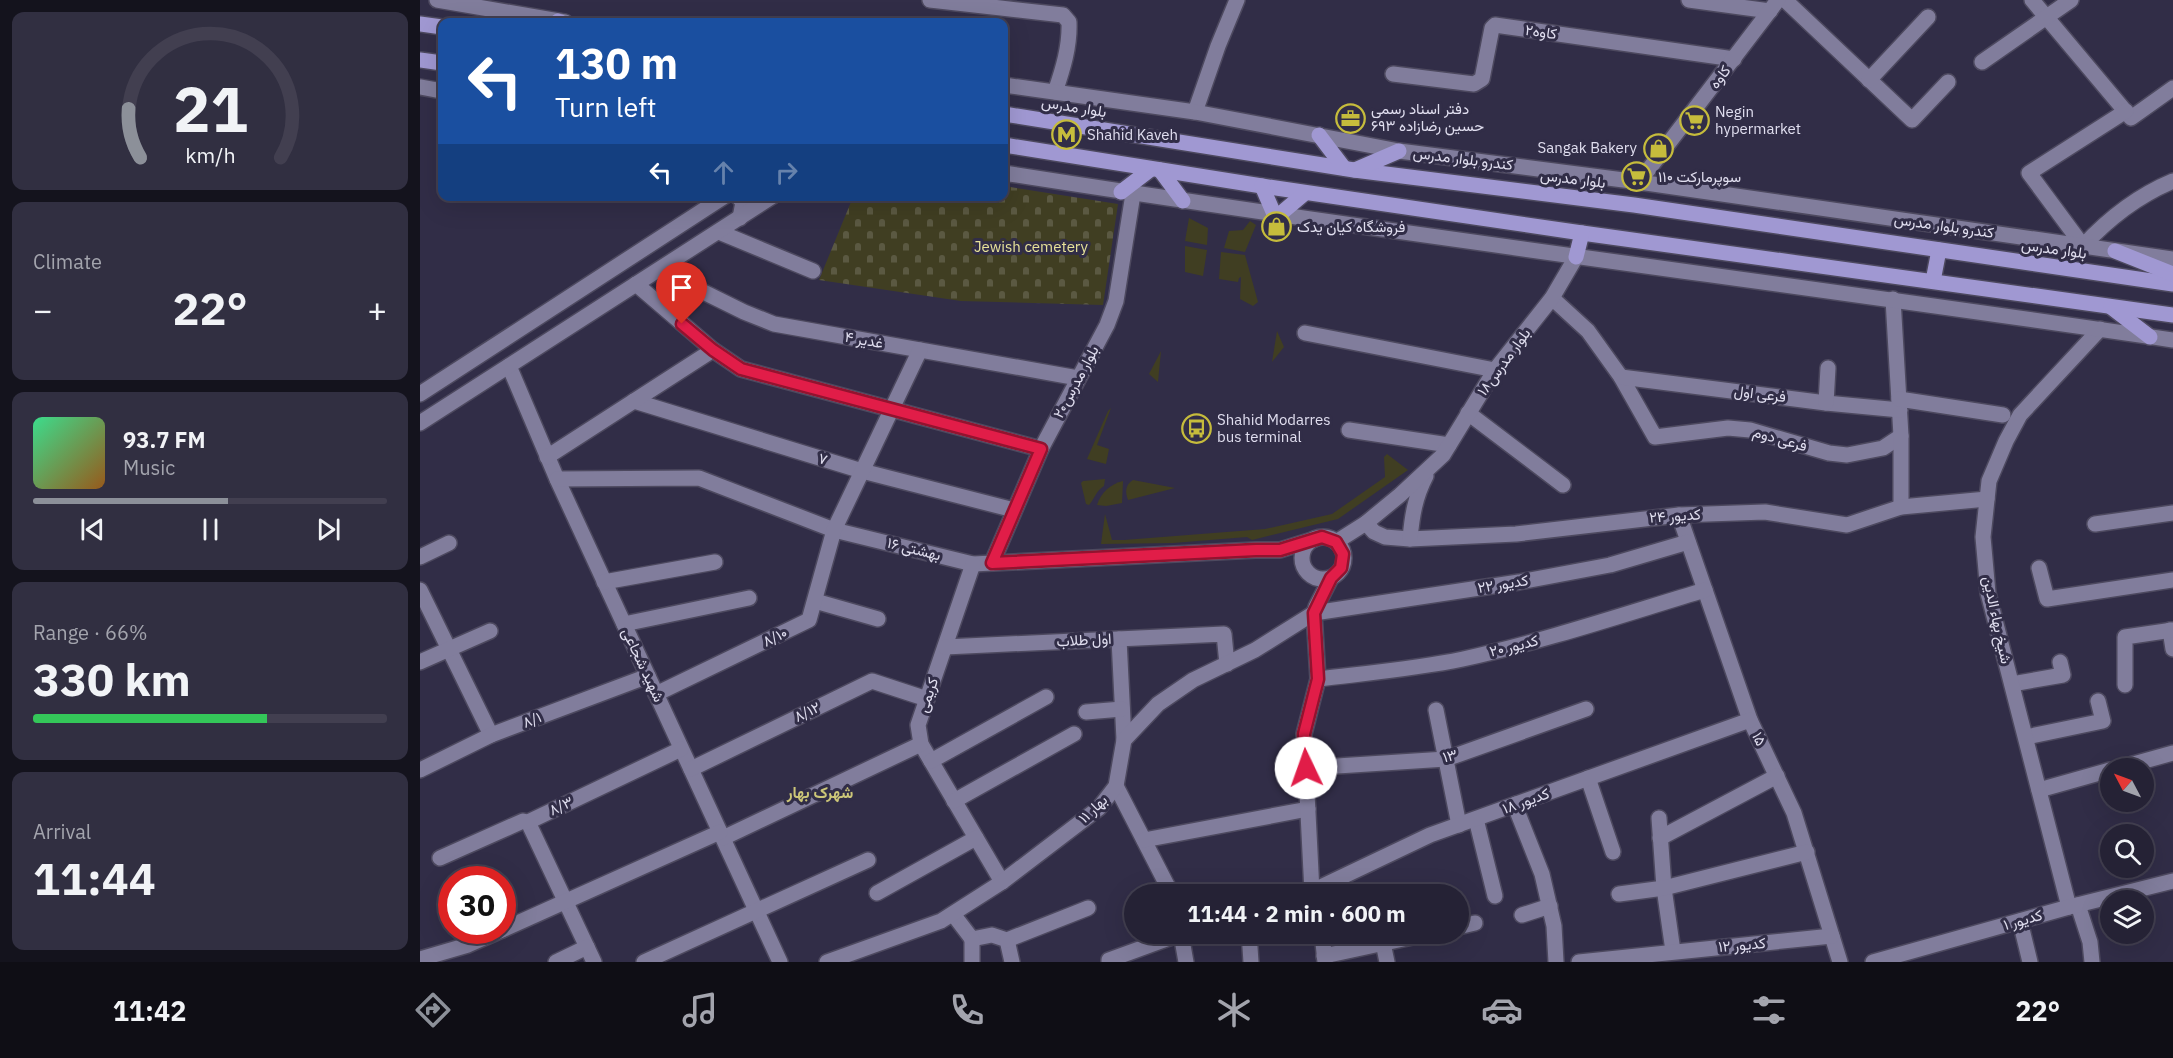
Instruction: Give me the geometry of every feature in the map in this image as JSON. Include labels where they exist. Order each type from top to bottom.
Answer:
[{"type":"main road","points":[[420,24],[438,26]]},
{"type":"main road","points":[[420,60],[438,62]]},
{"type":"main road","name":"بلوار مدرس","points":[[1008,115],[1349,169],[1634,205],[2173,284]]},
{"type":"main road","points":[[1319,135],[1349,169],[1399,151]]},
{"type":"main road","points":[[1008,146],[1305,193],[2173,315]]},
{"type":"main road","points":[[1008,152],[1029,149]]},
{"type":"main road","points":[[1127,193],[1156,169]]},
{"type":"main road","points":[[1156,169],[1183,201]]},
{"type":"main road","points":[[1262,186],[1277,214],[1305,193]]},
{"type":"main road","points":[[1576,257],[1582,233]]},
{"type":"main road","points":[[1933,281],[1939,250]]},
{"type":"main road","points":[[2115,250],[2173,274]]},
{"type":"main road","points":[[2109,306],[2150,337]]},
{"type":"street","points":[[441,0],[539,18]]},
{"type":"street","points":[[930,0],[1063,15],[1069,22],[1070,31],[1063,70],[1055,92]]},
{"type":"street","points":[[1195,112],[1236,0]]},
{"type":"street","points":[[1689,0],[1774,5]]},
{"type":"street","points":[[1785,0],[1912,120],[1948,82]]},
{"type":"street","points":[[2032,0],[2128,115]]},
{"type":"street","points":[[1982,62],[2071,0]]},
{"type":"street","name":"کاوه","points":[[1638,182],[1774,5]]},
{"type":"street","points":[[1869,80],[1928,17]]},
{"type":"street","name":"کاوه۲","points":[[1393,74],[1474,84],[1482,79],[1492,28],[1495,25],[1734,59]]},
{"type":"street","name":"کندرو بلوار مدرس","points":[[1008,86],[1195,112],[1399,151],[1638,182],[2173,259]]},
{"type":"street","points":[[420,87],[438,90]]},
{"type":"street","points":[[2173,88],[2029,173],[2083,246],[2101,226],[2135,199],[2173,181]]},
{"type":"street","points":[[1008,174],[1183,201],[2173,340]]},
{"type":"street","name":"بلوار مدرس۲۰","points":[[992,563],[1041,449],[1107,325],[1116,301],[1127,193]]},
{"type":"street","points":[[420,394],[716,201]]},
{"type":"street","points":[[740,218],[741,201]]},
{"type":"street","points":[[420,423],[766,201]]},
{"type":"street","points":[[719,232],[813,271]]},
{"type":"street","name":"بلوار مدرس۱۸","points":[[1432,466],[1449,445],[1495,370],[1552,298],[1576,257]]},
{"type":"street","name":"غدیر ۴","points":[[660,270],[744,312],[774,324],[1078,378]]},
{"type":"street","points":[[636,285],[713,350],[741,369],[1041,449]]},
{"type":"street","points":[[1552,298],[1588,331],[1621,376]]},
{"type":"street","points":[[1893,299],[1901,436],[1901,507]]},
{"type":"street","name":"شیخ بهاء الدین","points":[[2092,962],[2090,942],[2074,906],[2039,790],[1988,593],[1983,537],[1989,481],[2020,415],[2100,329]]},
{"type":"street","points":[[1305,333],[1495,370]]},
{"type":"street","points":[[547,457],[713,350]]},
{"type":"street","name":"۸/۱۰","points":[[656,694],[809,620],[834,530],[920,350]]},
{"type":"street","name":"شهید شجاعی","points":[[509,366],[557,479],[780,962]]},
{"type":"street","points":[[1826,403],[1828,368]]},
{"type":"street","name":"فرعی اول","points":[[1621,376],[1826,403],[1899,404],[2003,416]]},
{"type":"street","name":"فرعی دوم","points":[[1621,376],[1655,437],[1728,428],[1750,430],[1829,453],[1847,455],[1883,448],[1901,436]]},
{"type":"street","name":"۷","points":[[634,401],[862,471],[1014,510]]},
{"type":"street","points":[[1468,412],[1563,485]]},
{"type":"street","points":[[1349,430],[1449,445]]},
{"type":"street","points":[[1336,542],[1366,523],[1432,466]]},
{"type":"street","points":[[1410,539],[1413,510],[1418,491],[1432,466]]},
{"type":"street","name":"۱۶ بهشتی","points":[[557,479],[699,478],[834,530],[972,564],[1280,550]]},
{"type":"street","name":"کدیور ۲۴","points":[[1366,523],[1374,532],[1385,537],[1410,539],[1516,534],[1679,515],[1765,512],[1847,525],[1901,507],[1987,499]]},
{"type":"street","points":[[2095,524],[2173,513]]},
{"type":"street","name":"۱۵","points":[[1679,515],[1750,720],[1794,813],[1840,962]]},
{"type":"street","points":[[1124,740],[1158,704],[1193,680],[1255,651],[1315,610],[1331,578],[1341,568],[1344,561],[1341,547],[1336,542],[1322,537],[1280,550]]},
{"type":"street","points":[[1313,884],[1304,734],[1318,679],[1315,610],[1306,569],[1305,549],[1315,539]]},
{"type":"street","name":"کدیور ۲۲","points":[[1315,610],[1519,582],[1610,564],[1688,542]]},
{"type":"street","points":[[420,557],[450,543]]},
{"type":"street","points":[[1280,550],[1324,579],[1331,578]]},
{"type":"street","points":[[604,582],[715,562]]},
{"type":"street","name":"کریمی","points":[[921,744],[918,725],[972,564]]},
{"type":"street","points":[[2039,568],[2047,598],[2173,580]]},
{"type":"street","points":[[420,590],[491,735]]},
{"type":"street","name":"کدیور ۲۰","points":[[1318,679],[1420,667],[1465,658],[1554,636],[1705,590]]},
{"type":"street","points":[[624,624],[749,598]]},
{"type":"street","points":[[814,601],[878,619]]},
{"type":"street","points":[[2125,685],[2125,637],[2172,630],[2173,650]]},
{"type":"street","points":[[420,662],[490,631]]},
{"type":"street","name":"اول طلاب","points":[[945,647],[1224,634],[1227,664]]},
{"type":"street","name":"بهار ۱۱","points":[[827,962],[941,921],[1002,882],[1099,808],[1116,786],[1124,740],[1119,639]]},
{"type":"street","points":[[2012,684],[2062,675],[2060,662]]},
{"type":"street","name":"۸/۱","points":[[420,770],[491,735],[648,676]]},
{"type":"street","name":"۸/۱۲","points":[[691,769],[872,681],[927,699]]},
{"type":"street","points":[[931,761],[1046,697]]},
{"type":"street","points":[[2026,737],[2103,721],[2098,701]]},
{"type":"street","points":[[1086,712],[1122,709]]},
{"type":"street","points":[[1436,710],[1459,825]]},
{"type":"street","name":"۱۳","points":[[1306,768],[1446,759],[1586,710]]},
{"type":"street","name":"کدیور ۱۸","points":[[1329,884],[1430,835],[1750,720]]},
{"type":"street","points":[[954,801],[1074,734]]},
{"type":"street","points":[[516,924],[722,835],[921,744],[1002,882]]},
{"type":"street","name":"۸/۳","points":[[440,858],[523,821],[528,822],[681,749]]},
{"type":"street","points":[[2154,759],[2173,754]]},
{"type":"street","points":[[2039,790],[2100,773]]},
{"type":"street","points":[[1660,838],[1777,776]]},
{"type":"street","points":[[1588,778],[1613,852]]},
{"type":"street","points":[[1116,786],[1166,884]]},
{"type":"street","points":[[1516,804],[1542,874],[1554,926],[1556,962]]},
{"type":"street","points":[[1144,840],[1308,809]]},
{"type":"street","points":[[1659,818],[1664,888],[1673,951]]},
{"type":"street","points":[[1476,819],[1495,896]]},
{"type":"street","points":[[528,822],[594,962]]},
{"type":"street","points":[[878,893],[976,838]]},
{"type":"street","points":[[1620,894],[1664,888],[1807,852]]},
{"type":"street","points":[[644,962],[868,860]]},
{"type":"street","name":"کدیور ۱","points":[[1873,962],[1923,955],[2020,921],[2173,881]]},
{"type":"street","points":[[1522,915],[1550,906]]},
{"type":"street","points":[[972,939],[992,935],[1007,940],[1088,908]]},
{"type":"street","points":[[953,914],[972,939],[972,962]]},
{"type":"street","points":[[2020,921],[2030,962]]},
{"type":"street","points":[[1469,924],[1475,923]]},
{"type":"street","name":"کدیور ۱۲","points":[[1579,962],[1832,936]]},
{"type":"street","points":[[1007,940],[1012,962]]},
{"type":"street","points":[[420,960],[470,944]]},
{"type":"street","points":[[1109,962],[1109,960],[1150,944]]},
{"type":"street","points":[[1179,944],[1186,962]]},
{"type":"street","points":[[1250,944],[1251,962]]},
{"type":"street","points":[[1323,944],[1324,959],[1379,944]]},
{"type":"street","points":[[1383,944],[1387,962]]},
{"type":"street","points":[[556,962],[587,947]]},
{"type":"green space","name":"Jewish cemetery","points":[[1008,187],[1118,204],[1103,305],[961,301],[819,280],[851,201],[1008,201]]},
{"type":"green space","points":[[1189,218],[1208,228],[1207,245],[1185,241]]},
{"type":"green space","points":[[1250,221],[1256,225],[1245,252],[1224,248],[1229,231],[1243,230]]},
{"type":"green space","points":[[1185,246],[1207,250],[1203,276],[1185,272]]},
{"type":"green space","points":[[1221,252],[1245,255],[1258,302],[1253,306],[1240,299],[1241,277],[1238,282],[1219,279]]},
{"type":"green space","points":[[1277,331],[1284,347],[1272,362]]},
{"type":"green space","points":[[1161,351],[1158,382],[1149,374]]},
{"type":"green space","points":[[1111,408],[1097,445],[1109,449],[1106,464],[1087,459],[1108,411]]},
{"type":"green space","points":[[1387,454],[1408,470],[1338,519],[1252,540],[1247,537],[1173,543],[1101,544],[1105,514],[1112,540],[1124,540],[1265,529],[1332,514],[1385,477],[1384,457]]},
{"type":"green space","points":[[1105,479],[1104,486],[1089,505],[1086,504],[1081,483]]},
{"type":"green space","points":[[1133,480],[1175,488],[1128,500],[1126,489]]},
{"type":"green space","points":[[1123,481],[1122,503],[1097,505],[1107,489]]},
{"type":"place","name":"دفتر اسناد رسمی ۶۹۳ حسین رضازاده","points":[[1350,118]]},
{"type":"place","name":"Negin hypermarket","points":[[1694,121]]},
{"type":"place","name":"Shahid Kaveh","points":[[1066,135]]},
{"type":"place","name":"Sangak Bakery","points":[[1658,148]]},
{"type":"place","name":"سوپرمارکت ۱۱۰","points":[[1637,177]]},
{"type":"place","name":"فروشگاه کیان یدک","points":[[1276,227]]},
{"type":"place","name":"Shahid Modarres bus terminal","points":[[1196,429]]},
{"type":"district","name":"شهرک بهار","points":[[820,792]]},
{"type":"route","points":[[682,324],[713,350],[741,369],[1041,449],[992,563],[1280,550],[1322,537],[1336,542],[1341,547],[1344,561],[1337,574],[1331,578],[1314,613],[1318,679],[1304,734],[1306,768]]}]
